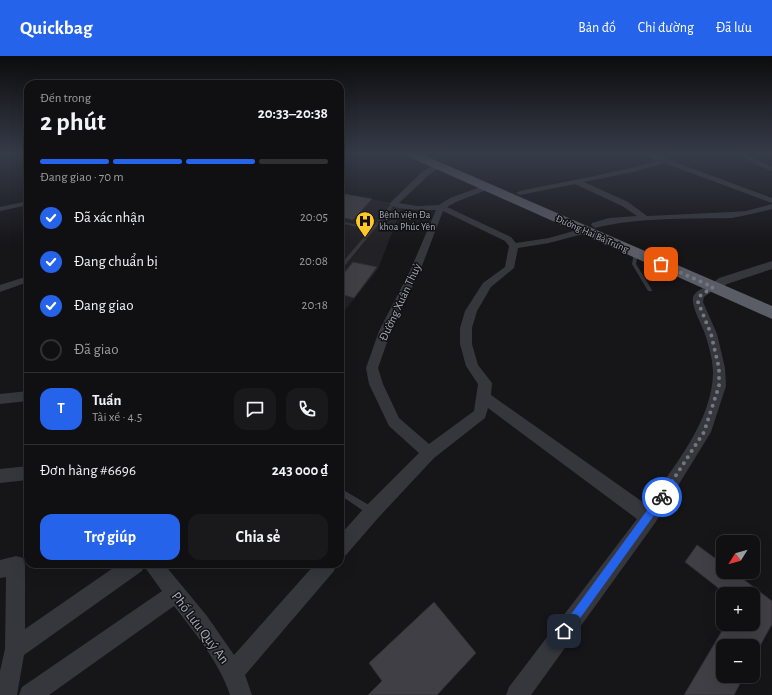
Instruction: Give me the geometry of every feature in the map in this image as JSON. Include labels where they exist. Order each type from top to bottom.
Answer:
[{"type":"highway","name":"Đường Hai Bà Trưng","points":[[480,184],[589,228],[718,284],[772,313]]},
{"type":"highway","name":"Đường Hai Bà Trưng","points":[[497,184],[520,193],[636,253],[718,284],[772,301]]},
{"type":"street","points":[[393,204],[414,184]]},
{"type":"street","points":[[520,193],[566,184]]},
{"type":"street","points":[[579,184],[625,204],[645,218]]},
{"type":"street","points":[[725,184],[772,201]]},
{"type":"street","points":[[393,204],[417,208],[441,207],[453,200],[486,187]]},
{"type":"street","points":[[0,209],[24,204]]},
{"type":"street","points":[[441,207],[508,240],[514,246],[533,245],[552,241],[609,221],[740,214],[772,206]]},
{"type":"street","name":"Đường Xuân Thuỷ","points":[[429,453],[394,422],[376,384],[372,368],[385,331],[415,271],[441,207]]},
{"type":"street","points":[[344,544],[372,512],[429,453],[480,414],[484,398],[485,383],[472,366],[466,344],[466,328],[471,311],[487,285],[509,268],[514,246]]},
{"type":"street","points":[[517,695],[649,517],[704,432],[719,386],[719,368],[711,334],[698,302],[700,296],[718,284],[772,265]]},
{"type":"street","points":[[0,296],[4,288],[24,280]]},
{"type":"street","points":[[0,399],[24,396]]},
{"type":"street","points":[[484,398],[649,517]]},
{"type":"street","points":[[0,476],[24,473]]},
{"type":"street","points":[[0,569],[16,565],[15,648],[6,695]]},
{"type":"street","points":[[15,648],[129,568]]},
{"type":"street","name":"Phố Lưu Quý An","points":[[155,568],[200,623],[233,672],[241,695]]},
{"type":"street","points":[[233,672],[324,568]]},
{"type":"street","points":[[30,695],[175,594]]},
{"type":"lane","points":[[344,263],[393,204]]},
{"type":"lane","points":[[344,223],[373,229]]},
{"type":"lane","points":[[636,253],[634,264],[650,290]]},
{"type":"lane","points":[[344,494],[372,512]]},
{"type":"shaded area","name":"Bệnh viện Đa khoa Phúc Yên","points":[[344,194],[387,202],[402,207],[378,269],[344,311]]},
{"type":"building","points":[[344,194],[372,199],[353,220],[344,218]]},
{"type":"building","points":[[353,262],[377,267],[354,298],[344,295],[344,273]]},
{"type":"building","points":[[697,545],[716,559],[716,579],[743,579],[754,587],[717,587],[685,562]]},
{"type":"building","points":[[760,592],[772,601],[772,624],[760,646],[760,639],[717,639],[722,631],[760,631]]},
{"type":"building","points":[[434,602],[476,653],[437,695],[368,695],[382,681],[369,663]]},
{"type":"building","points":[[716,641],[716,683],[740,683],[734,695],[684,695]]},
{"type":"way so far","points":[[661,264],[713,287],[700,296],[698,302],[711,334],[719,368],[719,386],[704,432],[662,497]]},
{"type":"place","name":"Bệnh viện Đa khoa Phúc Yên","points":[[365,238]]},
{"type":"route","points":[[564,631],[649,517],[662,497]]}]
